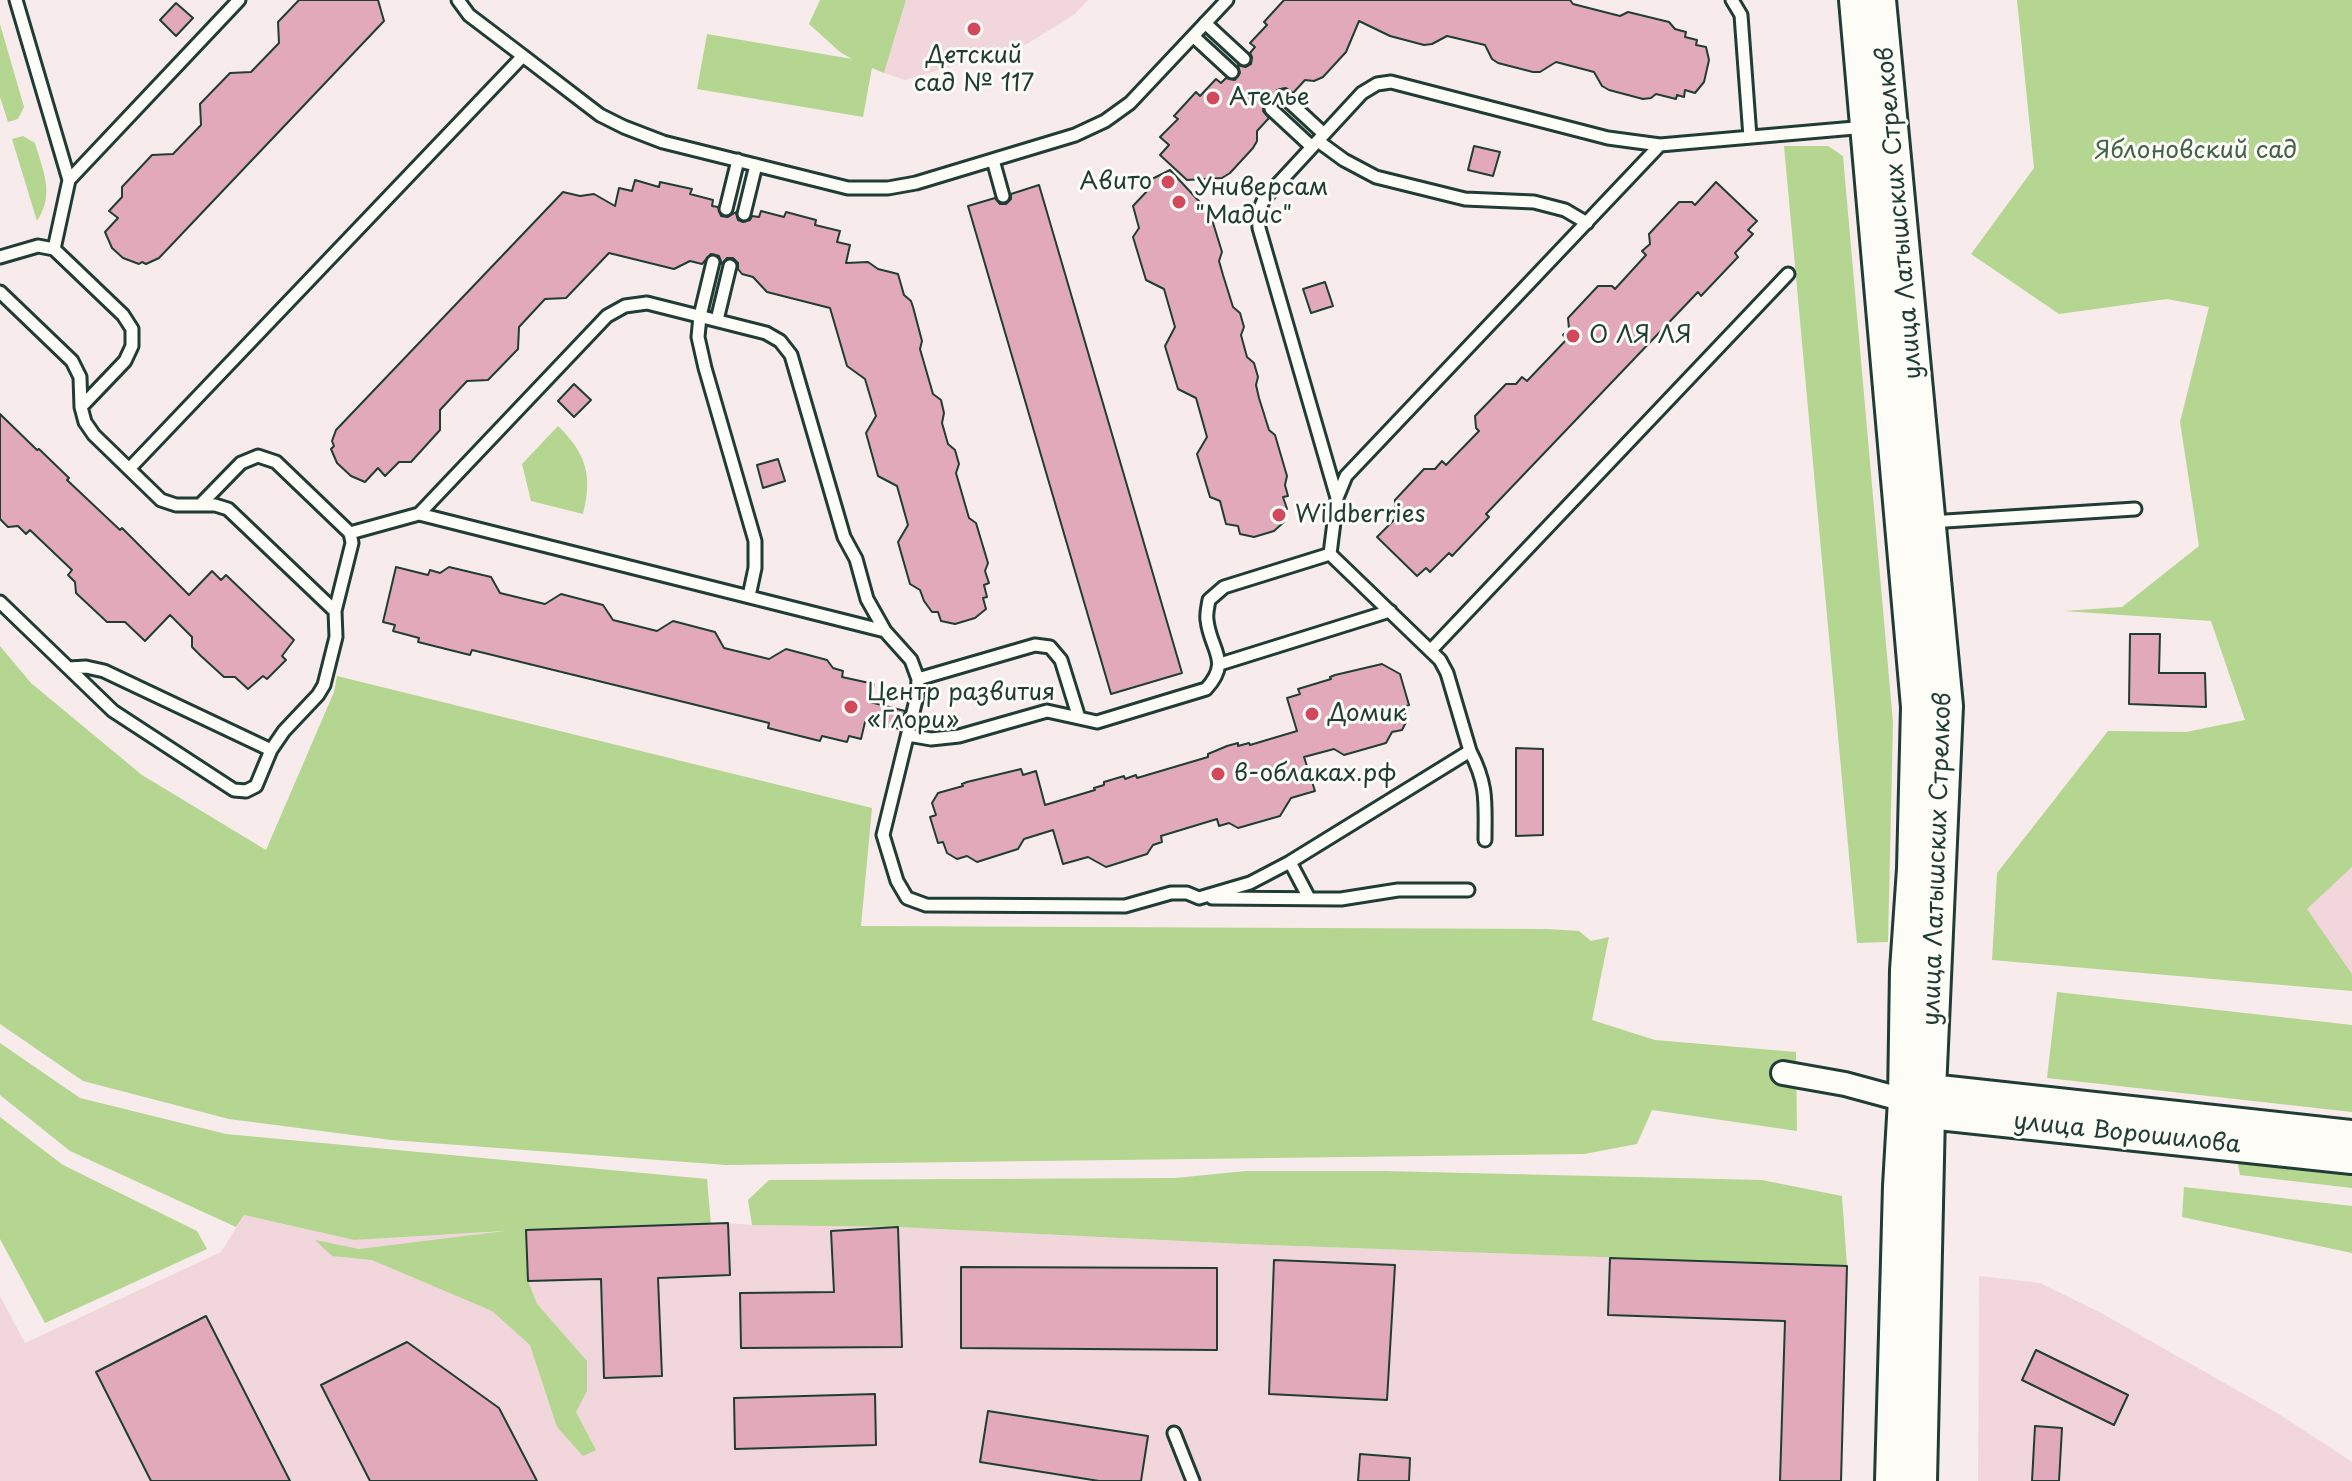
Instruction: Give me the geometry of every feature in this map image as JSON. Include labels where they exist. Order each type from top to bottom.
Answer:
[{"type":"street","name":"улица Латышских Стрелков","points":[[1855,0],[1879,126],[1930,522],[1947,706],[1921,1101],[1921,1481]]},
{"type":"street","name":"улица Латышских Стрелков","points":[[1880,0],[1879,126],[1917,707],[1913,869],[1906,970],[1921,1101],[1899,1186],[1891,1481]]},
{"type":"street","name":"улица Ворошилова","points":[[1783,1073],[1921,1101],[2352,1158]]},
{"type":"street","name":"улица Ворошилова","points":[[1921,1101],[2352,1136]]},
{"type":"lane","points":[[16,0],[69,180],[54,249]]},
{"type":"lane","points":[[69,180],[239,0]]},
{"type":"lane","points":[[458,0],[469,15],[600,115],[624,127],[663,142],[848,188],[888,188],[916,183],[1075,135],[1105,121],[1130,103],[1227,0]]},
{"type":"lane","points":[[1732,0],[1741,15],[1750,137]]},
{"type":"lane","points":[[1205,23],[1244,59]]},
{"type":"lane","points":[[1193,36],[1232,72]]},
{"type":"lane","points":[[129,469],[523,56]]},
{"type":"lane","points":[[1337,498],[1259,228],[1258,213],[1264,199],[1362,93],[1377,84],[1391,82],[1608,138],[1660,145],[1879,126]]},
{"type":"lane","points":[[1283,96],[1318,141]]},
{"type":"lane","points":[[1271,109],[1344,160],[1376,177],[1465,199],[1534,202],[1565,210],[1587,223]]},
{"type":"lane","points":[[1330,554],[1337,498],[1346,476],[1660,145]]},
{"type":"lane","points":[[726,209],[738,160]]},
{"type":"lane","points":[[993,160],[1003,196]]},
{"type":"lane","points":[[744,214],[756,165]]},
{"type":"lane","points":[[0,257],[38,246],[54,249],[123,315],[132,329],[132,346],[125,361],[81,407]]},
{"type":"lane","points":[[713,262],[698,337],[755,541],[755,568],[749,596]]},
{"type":"lane","points":[[717,320],[730,266]]},
{"type":"lane","points":[[1431,650],[1788,274]]},
{"type":"lane","points":[[0,292],[72,361],[80,377],[85,422],[94,435],[161,500],[176,505],[215,505],[228,509],[335,611]]},
{"type":"lane","points":[[419,514],[607,316],[625,306],[647,303],[766,333],[780,341],[791,355],[844,537],[856,559],[867,599],[885,631],[911,660],[918,679],[917,696],[883,835],[897,881],[907,898],[926,905],[1125,906],[1171,893],[1187,893],[1199,898],[1341,899],[1398,890],[1468,890]]},
{"type":"lane","points":[[0,602],[113,711],[234,790],[246,791],[256,786],[271,750],[324,685],[336,637],[335,611],[352,543],[350,533],[276,462],[258,456],[241,463],[200,505]]},
{"type":"lane","points":[[1930,522],[2135,509]]},
{"type":"lane","points":[[350,533],[419,514],[885,631]]},
{"type":"lane","points":[[1330,554],[1440,660],[1485,787],[1485,840]]},
{"type":"lane","points":[[908,735],[931,739],[959,736],[1047,711],[1097,722],[1206,689],[1217,677],[1220,664],[1206,619],[1209,600],[1224,587],[1330,554]]},
{"type":"lane","points":[[1220,664],[1390,611]]},
{"type":"lane","points":[[918,679],[1035,645],[1050,647],[1061,660],[1079,718]]},
{"type":"lane","points":[[69,668],[86,667],[104,671],[271,750]]},
{"type":"lane","points":[[1199,898],[1250,883],[1290,862],[1470,751]]},
{"type":"lane","points":[[1290,862],[1309,898]]},
{"type":"lane","points":[[1174,1433],[1193,1481]]},
{"type":"shaded area","name":"Детский сад № 117","points":[[906,0],[1088,0],[1075,14],[1027,44],[905,80],[884,73]]},
{"type":"shaded area","points":[[2352,867],[2352,974],[2306,909]]},
{"type":"shaded area","points":[[244,1215],[354,1240],[728,1223],[898,1227],[1242,1244],[1847,1266],[1841,1481],[0,1481],[0,1296],[25,1343],[221,1252]]},
{"type":"shaded area","points":[[1979,1276],[2040,1283],[2103,1314],[2279,1414],[2352,1462],[2352,1481],[1978,1481]]},
{"type":"green space","points":[[820,0],[906,0],[884,73],[872,68],[863,117],[697,89],[707,34],[852,59],[809,24]]},
{"type":"green space","name":"Яблоновский сад","points":[[2017,0],[2352,0],[2352,867],[2307,909],[2352,974],[2352,991],[1992,960],[1997,873],[2108,731],[2186,732],[2245,720],[2211,621],[2064,611],[2122,607],[2199,546],[2180,422],[2209,307],[2167,299],[2059,314],[1971,254],[2034,168]]},
{"type":"green space","points":[[0,24],[24,107],[18,119],[8,122],[0,97]]},
{"type":"green space","points":[[23,136],[35,143],[46,182],[45,201],[37,221],[12,139]]},
{"type":"green space","points":[[1784,146],[1828,146],[1843,156],[1893,723],[1888,942],[1857,943]]},
{"type":"green space","points":[[558,426],[575,446],[585,466],[587,488],[583,514],[531,501],[522,464]]},
{"type":"green space","points":[[0,646],[31,683],[142,775],[266,850],[334,692],[337,676],[872,808],[861,926],[1547,929],[1579,931],[1591,941],[1609,937],[1592,1020],[1655,1040],[1796,1052],[1797,1131],[1652,1110],[1637,1144],[1584,1154],[726,1165],[391,1140],[229,1119],[83,1081],[0,1024]]},
{"type":"green space","points":[[2057,992],[2352,1025],[2352,1112],[2047,1078]]},
{"type":"green space","points":[[0,1043],[80,1098],[226,1134],[707,1179],[711,1224],[526,1230],[528,1281],[537,1304],[587,1361],[587,1391],[576,1412],[596,1450],[583,1456],[557,1427],[530,1345],[492,1311],[372,1260],[332,1256],[315,1240],[359,1249],[505,1231],[354,1240],[244,1215],[236,1227],[70,1151],[0,1095]]},
{"type":"green space","points":[[0,1117],[63,1165],[197,1231],[207,1249],[45,1323],[0,1239]]},
{"type":"green space","points":[[2237,1160],[2352,1174],[2352,1188],[2240,1175]]},
{"type":"green space","points":[[1246,1171],[1762,1180],[1842,1196],[1847,1266],[1242,1244],[898,1227],[752,1225],[748,1200],[769,1180],[1175,1178]]},
{"type":"green space","points":[[2184,1187],[2352,1206],[2352,1253],[2182,1217]]},
{"type":"building","points":[[299,0],[378,0],[384,21],[159,258],[139,264],[123,258],[112,248],[105,232],[118,218],[109,211],[122,197],[122,187],[152,155],[173,154],[201,125],[200,104],[230,73],[251,72],[279,43],[278,22]]},
{"type":"building","points":[[1284,0],[1570,0],[1573,4],[1620,16],[1628,12],[1669,22],[1675,29],[1686,32],[1685,37],[1697,40],[1696,45],[1706,47],[1709,60],[1704,82],[1695,93],[1685,90],[1684,97],[1677,95],[1676,99],[1656,94],[1643,99],[1609,90],[1602,86],[1594,72],[1556,62],[1540,72],[1533,72],[1498,63],[1492,59],[1485,45],[1447,36],[1424,45],[1390,36],[1359,21],[1346,52],[1323,77],[1314,81],[1305,80],[1293,93],[1286,88],[1277,90],[1275,98],[1280,106],[1272,101],[1264,104],[1263,111],[1269,118],[1257,131],[1253,148],[1230,173],[1222,178],[1187,180],[1160,155],[1169,145],[1160,137],[1178,119],[1174,116],[1196,92],[1200,96],[1216,79],[1221,83],[1226,78],[1235,80],[1240,73],[1238,65],[1246,67],[1251,64],[1250,53],[1255,47],[1250,43]]},
{"type":"building","points":[[176,3],[193,18],[176,36],[160,20]]},
{"type":"building","points":[[1474,146],[1500,152],[1493,176],[1468,170]]},
{"type":"building","points":[[1170,170],[1210,213],[1222,252],[1219,261],[1223,275],[1233,307],[1240,313],[1244,327],[1241,335],[1247,357],[1254,363],[1258,377],[1259,398],[1269,430],[1275,435],[1287,476],[1285,485],[1288,496],[1283,497],[1287,509],[1282,511],[1285,521],[1274,531],[1254,537],[1240,534],[1238,526],[1226,524],[1220,501],[1210,497],[1197,454],[1207,437],[1196,398],[1178,389],[1165,346],[1175,327],[1164,289],[1146,280],[1133,237],[1139,228],[1133,206],[1149,189],[1152,179]]},
{"type":"building","points":[[635,180],[659,187],[660,182],[692,189],[690,194],[713,200],[712,206],[718,207],[721,216],[728,217],[736,212],[738,220],[743,222],[752,216],[759,217],[761,211],[784,217],[786,212],[816,220],[815,225],[840,231],[837,242],[850,245],[846,263],[868,262],[878,269],[898,274],[904,295],[913,307],[922,341],[920,349],[933,394],[941,400],[944,413],[942,423],[948,444],[955,450],[959,464],[956,473],[969,518],[976,523],[988,563],[985,571],[989,583],[984,585],[987,597],[983,598],[986,609],[975,618],[955,624],[941,621],[938,612],[932,612],[924,601],[920,590],[910,584],[898,542],[908,525],[897,486],[878,476],[866,433],[876,416],[865,379],[847,366],[830,308],[767,292],[753,277],[742,274],[733,258],[727,258],[722,264],[719,256],[711,254],[702,264],[690,261],[674,269],[609,253],[566,298],[545,299],[519,327],[518,349],[488,380],[467,381],[440,410],[440,430],[411,462],[399,462],[385,476],[378,468],[365,482],[351,476],[337,463],[331,449],[336,430],[563,192],[580,196],[594,194],[615,206],[619,188],[632,191]]},
{"type":"building","points":[[1716,182],[1757,221],[1748,230],[1753,234],[1735,253],[1738,257],[1701,296],[1698,292],[1486,514],[1489,517],[1452,556],[1449,553],[1430,572],[1426,568],[1417,576],[1377,537],[1395,519],[1395,500],[1424,469],[1435,469],[1442,461],[1446,465],[1479,431],[1475,416],[1506,384],[1516,384],[1522,377],[1527,381],[1567,339],[1563,335],[1569,329],[1568,318],[1598,286],[1612,286],[1615,289],[1646,255],[1642,251],[1650,244],[1649,234],[1679,202],[1695,205]]},
{"type":"building","points":[[1039,185],[1182,673],[1111,694],[968,206],[995,198],[1000,204],[1006,204],[1011,194]]},
{"type":"building","points":[[1325,282],[1333,306],[1311,313],[1303,289]]},
{"type":"building","points":[[574,384],[591,400],[574,417],[558,401]]},
{"type":"building","points":[[0,414],[189,595],[212,571],[221,580],[226,575],[294,640],[282,656],[286,660],[267,679],[263,676],[248,689],[235,677],[224,677],[201,656],[192,647],[192,637],[170,615],[145,641],[125,622],[107,622],[76,593],[75,582],[68,575],[72,570],[30,530],[26,534],[18,526],[8,527],[0,519]]},
{"type":"building","points":[[778,459],[785,481],[763,488],[757,465]]},
{"type":"building","points":[[396,567],[428,575],[430,570],[440,573],[449,567],[491,577],[500,593],[545,604],[561,594],[603,605],[613,620],[657,631],[673,621],[715,632],[724,648],[769,659],[786,649],[827,660],[833,668],[843,671],[842,677],[874,684],[870,702],[905,711],[900,729],[865,722],[861,739],[849,736],[847,742],[822,736],[820,741],[768,728],[769,723],[684,702],[472,650],[470,655],[418,642],[419,638],[393,631],[395,625],[383,622]]},
{"type":"building","points":[[2130,634],[2160,634],[2159,673],[2205,673],[2206,707],[2129,704]]},
{"type":"building","points":[[1382,664],[1400,674],[1409,705],[1403,707],[1407,720],[1402,730],[1392,732],[1386,743],[1344,755],[1334,749],[1304,757],[1315,791],[1291,798],[1280,816],[1238,828],[1229,823],[1219,826],[1217,819],[1161,836],[1162,842],[1153,845],[1147,854],[1106,867],[1088,857],[1063,864],[1053,830],[1024,839],[1018,849],[977,862],[967,856],[957,859],[947,853],[943,842],[938,843],[930,817],[936,815],[932,803],[938,793],[967,782],[1021,769],[1023,775],[1036,771],[1045,805],[1095,790],[1104,782],[1124,776],[1125,779],[1136,775],[1137,778],[1208,757],[1208,754],[1227,746],[1238,743],[1238,746],[1250,745],[1297,731],[1287,698],[1300,694],[1298,689],[1335,675]]},
{"type":"building","points":[[1516,748],[1543,749],[1543,835],[1516,836]]},
{"type":"building","points":[[728,1223],[730,1275],[658,1278],[662,1376],[604,1378],[601,1279],[528,1281],[526,1230]]},
{"type":"building","points":[[898,1227],[902,1347],[741,1348],[740,1293],[834,1292],[831,1231]]},
{"type":"building","points":[[1610,1258],[1847,1266],[1841,1481],[1780,1481],[1785,1321],[1608,1315]]},
{"type":"building","points":[[1274,1260],[1395,1265],[1387,1400],[1269,1394]]},
{"type":"building","points":[[961,1267],[1217,1268],[1217,1350],[961,1348]]},
{"type":"building","points":[[206,1316],[290,1481],[151,1481],[96,1372]]},
{"type":"building","points":[[407,1342],[499,1408],[537,1481],[370,1481],[321,1385]]},
{"type":"building","points":[[2036,1350],[2128,1395],[2114,1425],[2022,1380]]},
{"type":"building","points":[[875,1394],[876,1445],[735,1449],[734,1398]]},
{"type":"building","points":[[988,1411],[1148,1436],[1141,1481],[1099,1481],[980,1462]]},
{"type":"building","points":[[2035,1426],[2062,1428],[2059,1481],[2032,1481]]},
{"type":"building","points":[[1360,1454],[1410,1458],[1409,1481],[1358,1481]]},
{"type":"place","name":"Детский сад № 117","points":[[974,29]]},
{"type":"place","name":"Ателье","points":[[1213,98]]},
{"type":"place","name":"Авито","points":[[1168,182]]},
{"type":"place","name":"Универсам \"Мадис\"","points":[[1179,202]]},
{"type":"place","name":"О ЛЯ ЛЯ","points":[[1573,336]]},
{"type":"place","name":"Wildberries","points":[[1279,515]]},
{"type":"place","name":"Центр развития «Глори»","points":[[851,707]]},
{"type":"place","name":"Домик","points":[[1312,714]]},
{"type":"place","name":"в-облаках.рф","points":[[1218,774]]}]
